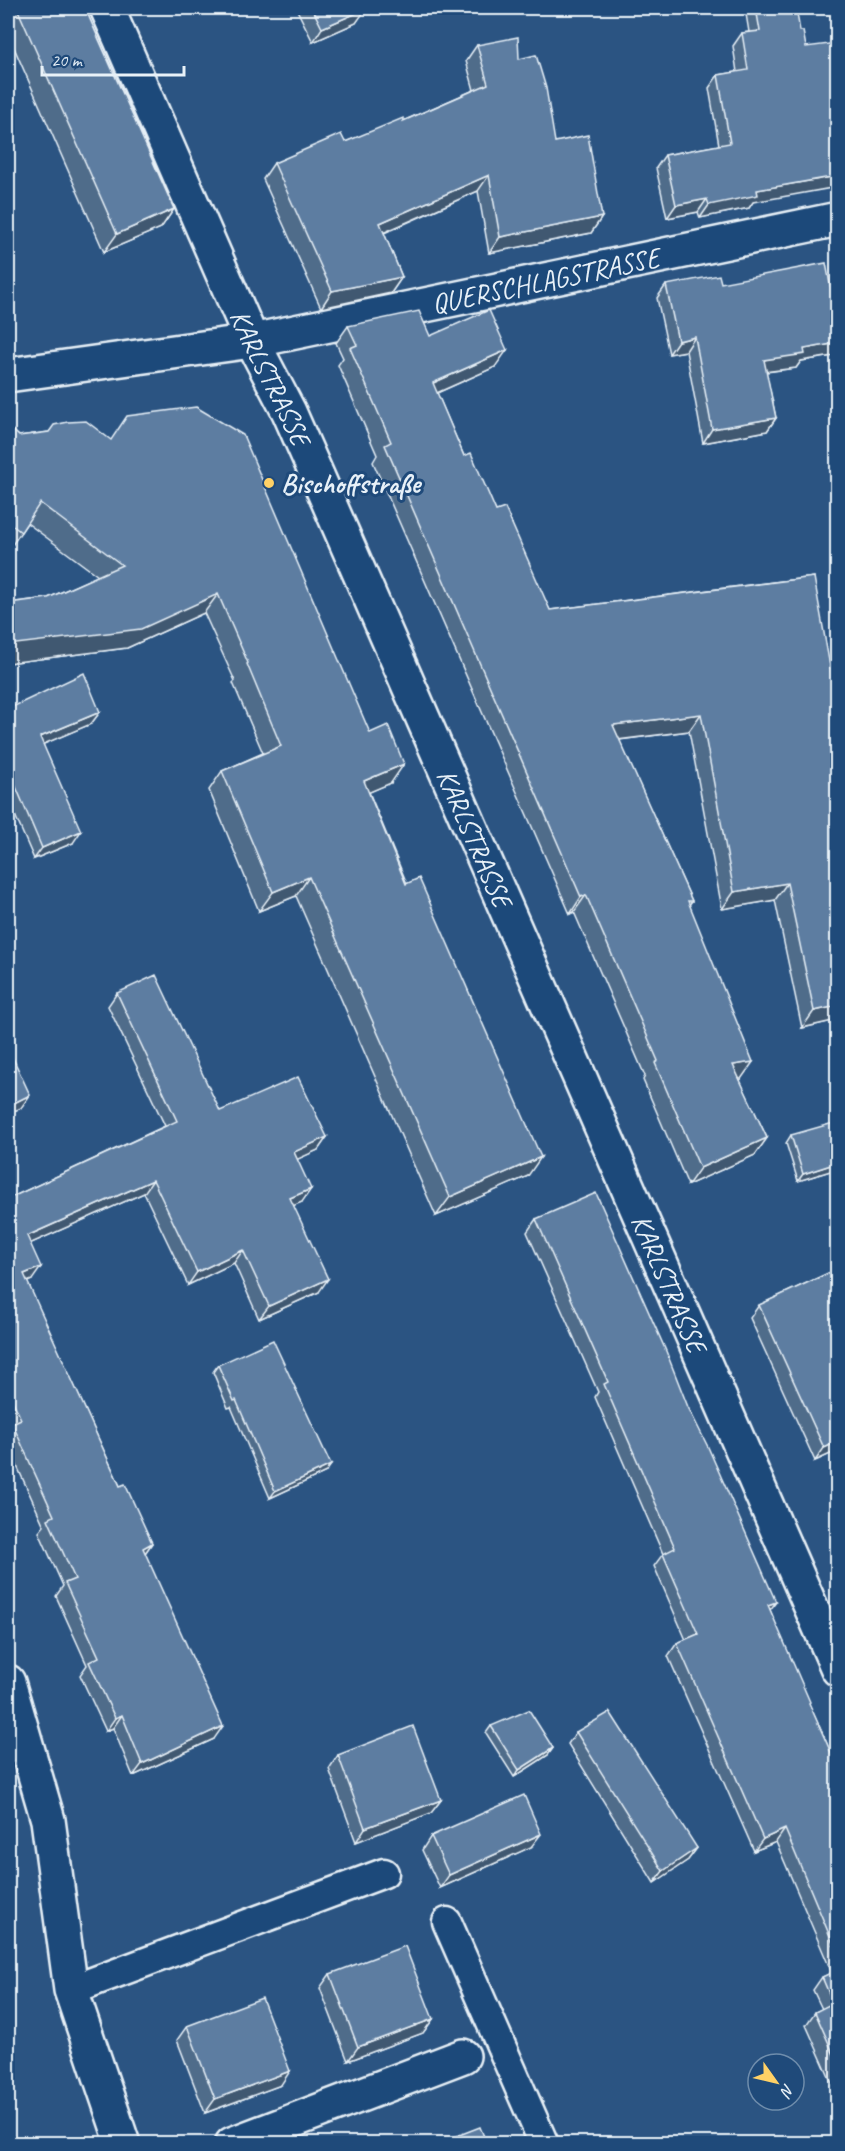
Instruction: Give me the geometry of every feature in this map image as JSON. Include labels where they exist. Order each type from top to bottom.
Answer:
[{"type":"street","name":"KARLSTRASSE","points":[[107,8],[252,341],[289,412],[837,1669]]},
{"type":"street","name":"QUERSCHLAGSTRASSE","points":[[252,341],[837,219]]},
{"type":"street","points":[[8,375],[252,341]]},
{"type":"street","points":[[8,1682],[48,1820],[71,1990],[123,2144]]},
{"type":"street","points":[[232,2144],[463,2056]]},
{"type":"lane","points":[[71,1990],[384,1873]]},
{"type":"lane","points":[[447,1922],[544,2144]]},
{"type":"building","points":[[17,8],[85,8],[174,209],[117,234]]},
{"type":"building","points":[[312,8],[365,8],[366,9],[322,28]]},
{"type":"building","points":[[756,8],[796,8],[800,31],[803,31],[806,47],[837,43],[837,176],[757,190],[758,195],[709,205],[707,199],[676,205],[665,155],[730,143],[718,75],[748,70],[742,33],[760,31]]},
{"type":"building","points":[[518,37],[519,59],[536,55],[546,88],[555,142],[588,135],[602,217],[500,237],[489,175],[380,223],[402,277],[332,291],[274,163],[341,134],[345,142],[403,118],[403,121],[488,84],[477,45]]},
{"type":"building","points":[[826,263],[837,320],[837,343],[804,349],[805,354],[764,360],[776,418],[712,429],[695,337],[678,341],[666,285],[719,275],[721,283]]},
{"type":"building","points":[[489,310],[507,350],[433,383],[464,456],[471,453],[496,511],[505,508],[550,610],[814,577],[831,672],[837,671],[837,1006],[814,1011],[787,883],[734,892],[701,714],[613,725],[692,901],[688,901],[753,1062],[733,1065],[767,1138],[700,1168],[655,1063],[658,1061],[586,895],[581,897],[385,445],[391,442],[350,348],[357,345],[348,326],[419,311],[430,336]]},
{"type":"building","points":[[196,407],[243,435],[370,733],[388,725],[404,764],[364,781],[406,884],[419,878],[541,1157],[450,1197],[309,877],[273,892],[222,771],[281,746],[218,594],[141,629],[8,645],[8,603],[48,598],[122,565],[40,503],[21,532],[8,522],[8,426],[19,436],[49,432],[54,425],[86,421],[111,440],[127,416]]},
{"type":"building","points":[[84,673],[100,712],[40,737],[81,831],[42,848],[8,768],[8,709]]},
{"type":"building","points":[[156,975],[220,1111],[298,1077],[327,1137],[294,1152],[311,1189],[290,1198],[328,1279],[269,1306],[243,1250],[197,1272],[153,1180],[27,1236],[41,1267],[24,1274],[120,1486],[125,1484],[152,1543],[143,1548],[223,1726],[142,1764],[122,1715],[115,1718],[89,1662],[99,1657],[65,1583],[75,1579],[48,1519],[54,1516],[12,1423],[21,1419],[8,1390],[8,1192],[10,1198],[177,1121],[117,993]]},
{"type":"building","points":[[12,1056],[30,1095],[8,1106],[8,1058]]},
{"type":"building","points":[[837,1122],[837,1163],[803,1174],[791,1135]]},
{"type":"building","points":[[596,1193],[666,1351],[688,1407],[776,1602],[768,1605],[837,1766],[837,1953],[785,1829],[763,1839],[677,1643],[698,1634],[663,1554],[675,1548],[604,1384],[608,1382],[536,1219]]},
{"type":"building","points":[[837,1269],[837,1442],[824,1448],[759,1305]]},
{"type":"building","points":[[273,1340],[331,1465],[275,1491],[236,1400],[234,1401],[218,1365]]},
{"type":"building","points":[[529,1710],[553,1748],[519,1770],[491,1726]]},
{"type":"building","points":[[610,1712],[697,1848],[663,1871],[576,1732]]},
{"type":"building","points":[[413,1726],[441,1800],[365,1828],[338,1755]]},
{"type":"building","points":[[524,1795],[541,1834],[449,1875],[431,1836]]},
{"type":"building","points":[[405,1946],[433,2019],[358,2047],[330,1974]]},
{"type":"building","points":[[837,1970],[837,2062],[815,2012],[833,2003],[822,1977]]},
{"type":"building","points":[[262,1998],[290,2071],[215,2099],[187,2026]]},
{"type":"building","points":[[480,2127],[487,2144],[436,2144]]},
{"type":"place","name":"Bischoffstraße","points":[[269,483]]}]
